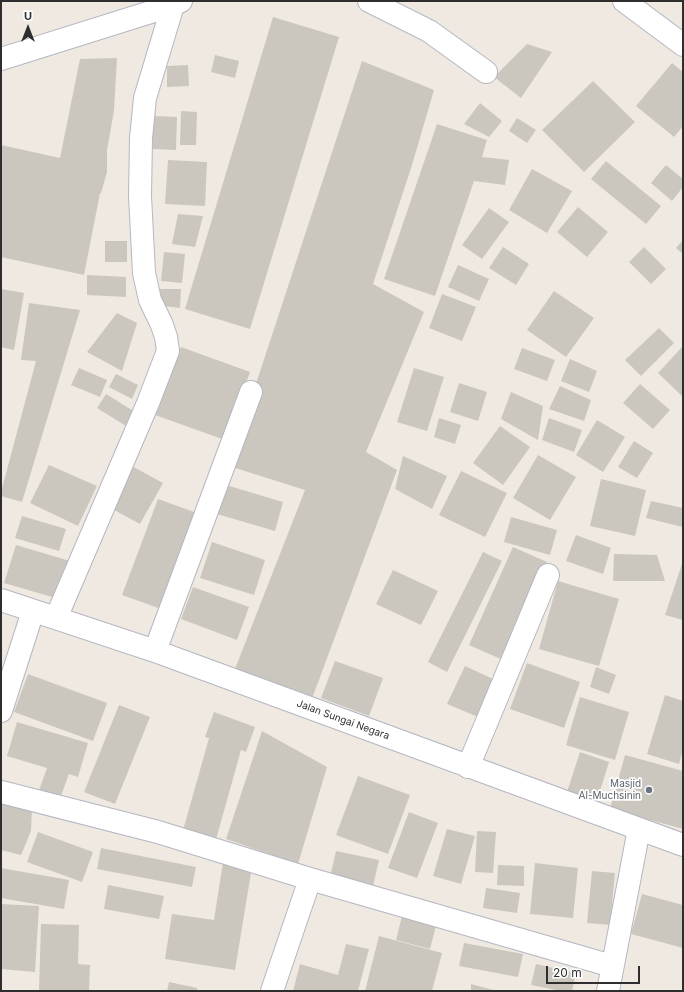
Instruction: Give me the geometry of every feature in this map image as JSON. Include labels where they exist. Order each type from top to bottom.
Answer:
[{"type":"street","points":[[369,1],[428,31],[486,72]]},
{"type":"street","points":[[624,1],[683,45]]},
{"type":"street","points":[[1,60],[177,3]]},
{"type":"street","points":[[56,618],[148,404],[168,351],[162,325],[150,300],[144,272],[140,196],[145,98],[177,3]]},
{"type":"street","points":[[155,651],[251,392]]},
{"type":"street","points":[[468,767],[548,575]]},
{"type":"street","name":"Jalan Sungai Negara","points":[[1,600],[155,651],[683,845]]},
{"type":"street","points":[[1,711],[33,611]]},
{"type":"street","points":[[1,792],[158,832],[310,879],[612,966]]},
{"type":"street","points":[[608,991],[639,829]]},
{"type":"street","points":[[272,991],[310,879]]},
{"type":"building","points":[[273,17],[339,37],[250,329],[185,309]]},
{"type":"building","points":[[527,44],[552,52],[521,98],[494,77]]},
{"type":"building","points":[[215,55],[239,61],[235,78],[211,72]]},
{"type":"building","points":[[117,58],[114,111],[107,150],[107,172],[100,193],[84,275],[1,257],[1,145],[60,158],[80,59]]},
{"type":"building","points":[[362,61],[434,90],[412,165],[373,284],[424,312],[366,452],[397,470],[310,704],[233,674],[305,490],[229,466]]},
{"type":"building","points":[[672,63],[683,72],[683,126],[674,137],[636,106]]},
{"type":"building","points":[[188,65],[189,86],[167,87],[167,66]]},
{"type":"building","points":[[593,81],[635,122],[584,172],[542,130]]},
{"type":"building","points":[[480,103],[502,121],[489,137],[464,124]]},
{"type":"building","points":[[181,111],[197,112],[196,145],[180,145]]},
{"type":"building","points":[[153,116],[177,117],[176,150],[153,149]]},
{"type":"building","points":[[517,118],[536,130],[527,143],[509,131]]},
{"type":"building","points":[[437,124],[487,140],[482,157],[509,160],[505,185],[474,181],[435,296],[384,279]]},
{"type":"building","points":[[168,160],[207,162],[205,206],[165,204]]},
{"type":"building","points":[[606,161],[661,206],[646,224],[591,179]]},
{"type":"building","points":[[666,165],[683,179],[683,187],[672,201],[651,183]]},
{"type":"building","points":[[532,169],[572,191],[547,233],[509,210]]},
{"type":"building","points":[[578,207],[608,232],[587,257],[557,232]]},
{"type":"building","points":[[489,208],[509,222],[482,259],[462,245]]},
{"type":"building","points":[[178,214],[203,216],[195,247],[172,244]]},
{"type":"building","points":[[683,240],[683,254],[676,248]]},
{"type":"building","points":[[105,241],[127,241],[127,262],[105,262]]},
{"type":"building","points":[[503,247],[529,264],[516,285],[489,268]]},
{"type":"building","points":[[644,247],[666,269],[651,284],[629,262]]},
{"type":"building","points":[[164,252],[185,254],[182,283],[161,281]]},
{"type":"building","points":[[458,265],[489,279],[479,301],[448,287]]},
{"type":"building","points":[[87,275],[126,277],[126,297],[87,295]]},
{"type":"building","points":[[1,289],[24,293],[14,350],[1,347]]},
{"type":"building","points":[[154,289],[181,289],[180,308],[155,305]]},
{"type":"building","points":[[554,291],[594,318],[566,357],[527,330]]},
{"type":"building","points":[[442,294],[476,307],[462,341],[429,328]]},
{"type":"building","points":[[29,303],[80,310],[22,502],[1,496],[1,492],[36,361],[21,360]]},
{"type":"building","points":[[117,313],[137,323],[122,371],[87,352]]},
{"type":"building","points":[[659,328],[674,343],[641,376],[625,360]]},
{"type":"building","points":[[683,346],[683,394],[682,396],[658,373]]},
{"type":"building","points":[[181,347],[250,372],[225,440],[155,415]]},
{"type":"building","points":[[522,348],[555,360],[547,381],[514,369]]},
{"type":"building","points":[[570,359],[597,371],[589,392],[561,381]]},
{"type":"building","points":[[79,368],[107,380],[100,397],[71,385]]},
{"type":"building","points":[[414,368],[444,377],[427,431],[397,422]]},
{"type":"building","points":[[116,374],[138,385],[132,399],[109,387]]},
{"type":"building","points":[[459,383],[487,392],[478,421],[450,412]]},
{"type":"building","points":[[640,384],[670,410],[653,429],[623,403]]},
{"type":"building","points":[[560,386],[591,400],[584,421],[549,409]]},
{"type":"building","points":[[511,392],[543,406],[538,440],[501,419]]},
{"type":"building","points":[[106,394],[135,412],[126,426],[97,408]]},
{"type":"building","points":[[439,418],[461,425],[455,444],[434,437]]},
{"type":"building","points":[[549,418],[582,430],[574,452],[542,440]]},
{"type":"building","points":[[597,420],[625,437],[603,472],[576,455]]},
{"type":"building","points":[[500,426],[530,447],[503,485],[473,463]]},
{"type":"building","points":[[634,441],[653,453],[637,478],[618,467]]},
{"type":"building","points":[[538,455],[576,477],[550,520],[513,498]]},
{"type":"building","points":[[403,456],[447,476],[432,509],[395,489]]},
{"type":"building","points":[[128,464],[163,483],[140,524],[105,505]]},
{"type":"building","points":[[49,465],[97,486],[78,526],[30,503]]},
{"type":"building","points":[[461,471],[507,493],[485,537],[439,515]]},
{"type":"building","points":[[601,479],[646,490],[635,536],[590,526]]},
{"type":"building","points":[[226,485],[283,502],[275,531],[217,514]]},
{"type":"building","points":[[158,499],[197,513],[161,609],[122,595]]},
{"type":"building","points":[[651,501],[683,508],[683,527],[646,518]]},
{"type":"building","points":[[22,516],[66,529],[59,551],[15,538]]},
{"type":"building","points":[[511,517],[557,530],[550,555],[504,542]]},
{"type":"building","points":[[576,535],[611,548],[603,574],[566,561]]},
{"type":"building","points":[[212,542],[265,560],[254,595],[200,578]]},
{"type":"building","points":[[16,545],[70,561],[59,599],[4,583]]},
{"type":"building","points":[[513,547],[547,562],[503,660],[469,645]]},
{"type":"building","points":[[483,552],[502,561],[447,672],[428,662]]},
{"type":"building","points":[[614,554],[657,555],[665,581],[613,581]]},
{"type":"building","points":[[683,561],[683,620],[665,615]]},
{"type":"building","points":[[393,570],[438,591],[421,625],[376,604]]},
{"type":"building","points":[[558,581],[619,599],[599,666],[539,649]]},
{"type":"building","points":[[193,587],[249,607],[237,640],[181,619]]},
{"type":"building","points":[[335,661],[383,678],[369,716],[321,698]]},
{"type":"building","points":[[527,663],[580,682],[564,728],[510,709]]},
{"type":"building","points":[[465,666],[495,680],[478,717],[447,704]]},
{"type":"building","points":[[596,667],[616,675],[609,694],[590,687]]},
{"type":"building","points":[[28,674],[107,703],[93,741],[14,712]]},
{"type":"building","points":[[665,695],[683,701],[683,750],[679,764],[647,754]]},
{"type":"building","points":[[580,697],[629,712],[615,760],[566,745]]},
{"type":"building","points":[[119,705],[150,717],[115,804],[84,792]]},
{"type":"building","points":[[214,712],[255,727],[246,752],[241,750],[215,843],[182,834],[209,738],[205,737]]},
{"type":"building","points":[[17,722],[88,743],[78,777],[69,774],[59,801],[38,793],[47,768],[7,756]]},
{"type":"building","points":[[262,731],[327,767],[298,864],[226,839]]},
{"type":"building","points":[[580,752],[609,762],[596,804],[566,795]]},
{"type":"building","name":"Masjid Al-Muchsinin","points":[[625,755],[683,771],[683,829],[610,809]]},
{"type":"building","points":[[358,776],[410,795],[388,854],[336,835]]},
{"type":"building","points":[[1,799],[32,807],[31,831],[21,855],[1,850]]},
{"type":"building","points":[[409,812],[438,823],[417,878],[388,868]]},
{"type":"building","points":[[447,829],[475,836],[461,884],[433,876]]},
{"type":"building","points":[[477,831],[496,832],[493,873],[475,872]]},
{"type":"building","points":[[38,832],[93,852],[82,882],[27,862]]},
{"type":"building","points":[[101,848],[196,867],[192,887],[97,869]]},
{"type":"building","points":[[336,851],[379,860],[373,886],[330,877]]},
{"type":"building","points":[[223,862],[252,867],[235,970],[165,959],[172,914],[214,920]]},
{"type":"building","points":[[535,863],[578,868],[573,918],[530,914]]},
{"type":"building","points":[[498,865],[524,866],[524,886],[497,885]]},
{"type":"building","points":[[1,868],[69,880],[64,909],[1,898]]},
{"type":"building","points":[[592,871],[615,873],[610,925],[587,923]]},
{"type":"building","points":[[108,885],[164,896],[159,919],[104,909]]},
{"type":"building","points":[[486,888],[520,893],[517,913],[483,908]]},
{"type":"building","points":[[642,894],[683,905],[683,948],[631,934]]},
{"type":"building","points":[[1,904],[39,906],[35,972],[1,969]]},
{"type":"building","points":[[404,908],[438,918],[430,949],[396,940]]},
{"type":"building","points":[[41,924],[79,925],[78,964],[90,965],[89,991],[39,991]]},
{"type":"building","points":[[379,936],[442,953],[432,991],[365,991]]},
{"type":"building","points":[[464,943],[523,954],[518,977],[459,966]]},
{"type":"building","points":[[346,944],[369,949],[358,991],[293,991],[300,964],[338,975]]},
{"type":"building","points":[[536,964],[576,973],[572,991],[561,991],[531,985]]},
{"type":"building","points":[[169,982],[197,988],[197,991],[167,991]]},
{"type":"building","points":[[471,984],[497,991],[471,991]]},
{"type":"place","name":"Masjid Al-Muchsinin","points":[[649,790]]}]
